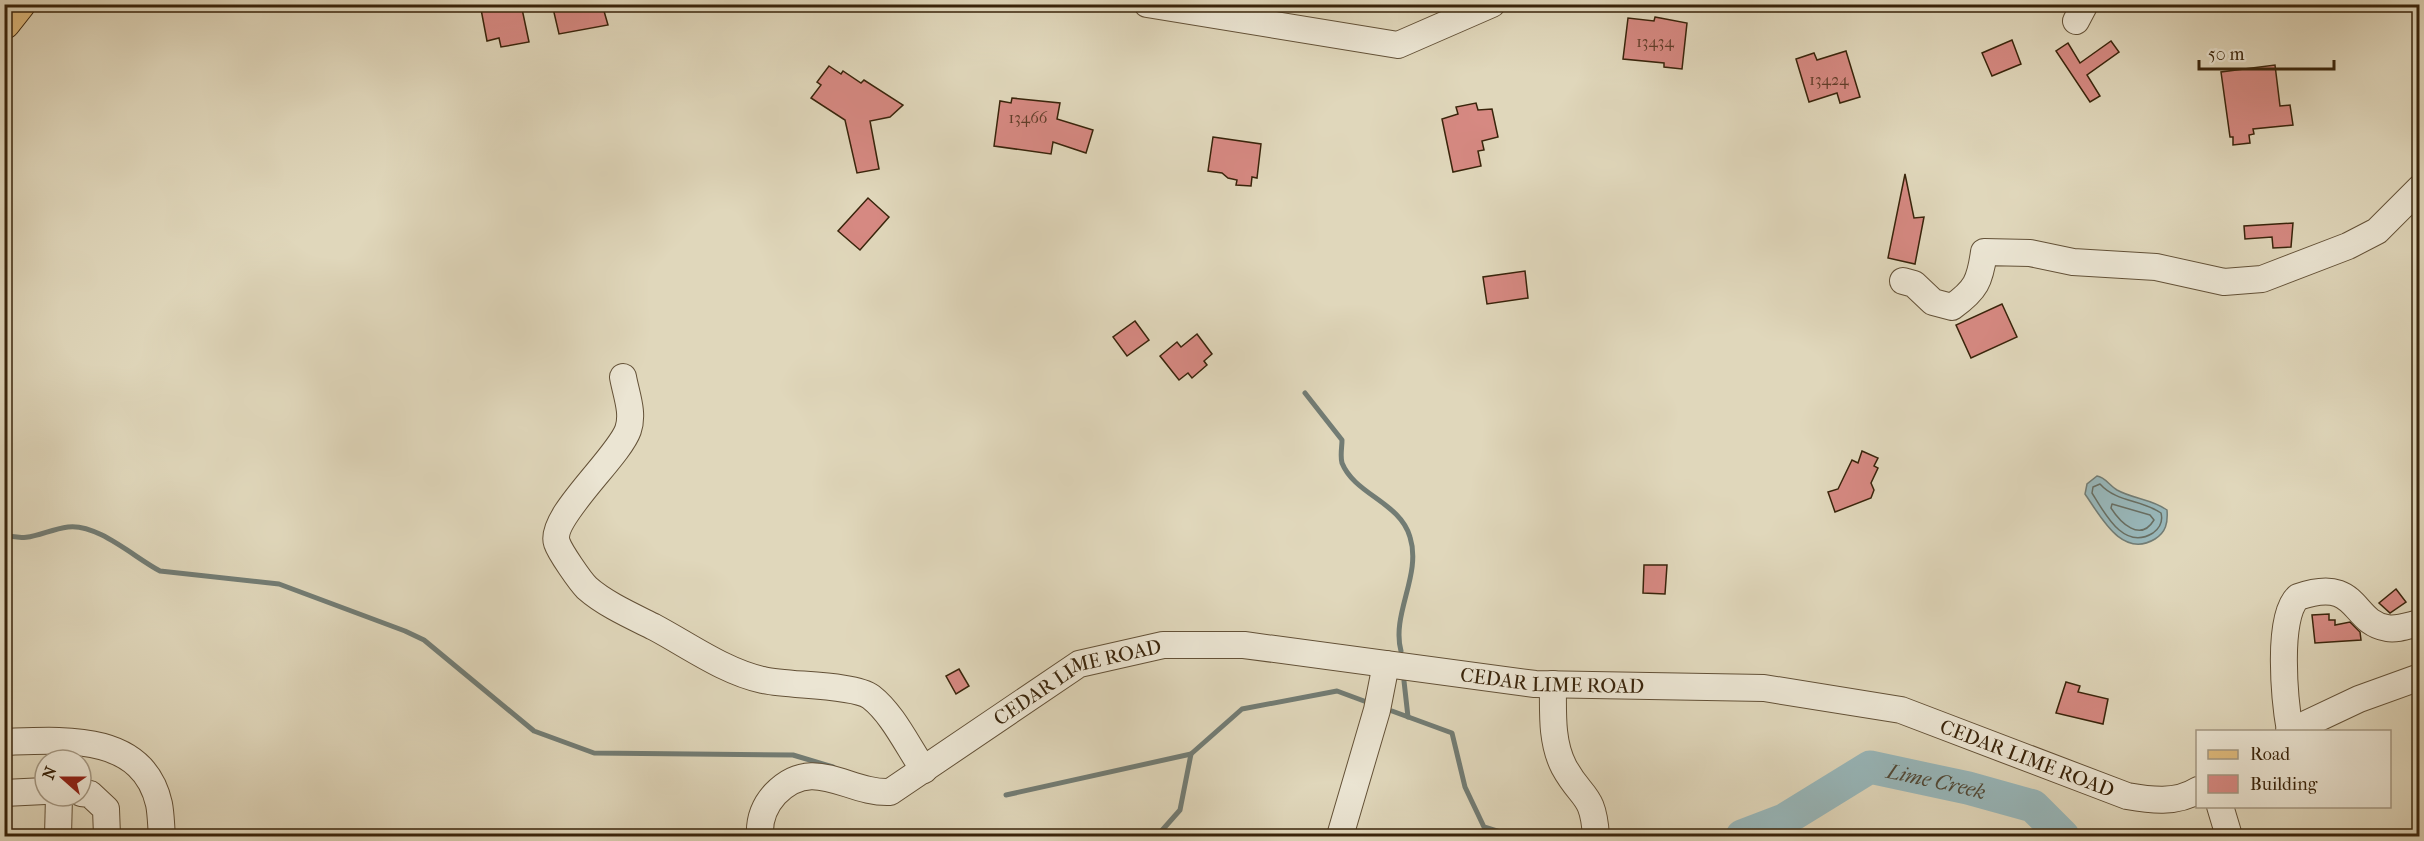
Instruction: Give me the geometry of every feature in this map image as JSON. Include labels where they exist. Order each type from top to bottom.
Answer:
[{"type":"main road","points":[[4,23],[19,4]]},
{"type":"street","points":[[1148,4],[1398,45],[1492,4]]},
{"type":"street","points":[[1903,281],[1914,284],[1933,302],[1952,307],[1968,296],[1980,280],[1984,252],[2030,253],[2073,262],[2156,267],[2224,282],[2262,279],[2348,246],[2377,231],[2420,188]]},
{"type":"street","points":[[623,377],[631,413],[629,429],[619,449],[579,494],[556,531],[556,542],[587,588],[627,613],[734,669],[763,680],[839,688],[870,696],[893,723],[924,770]]},
{"type":"street","points":[[2289,730],[2284,701],[2285,642],[2289,610],[2298,597],[2332,591],[2353,601],[2370,619],[2385,628],[2420,623]]},
{"type":"street","name":"CEDAR LIME ROAD","points":[[760,837],[760,822],[765,809],[786,783],[818,775],[866,789],[890,792],[1078,664],[1163,645],[1244,645],[1553,684],[1764,688],[1900,710],[2127,796],[2157,801],[2190,795],[2196,791]]},
{"type":"street","points":[[1340,837],[1377,710],[1386,664]]},
{"type":"street","points":[[2291,730],[2359,699],[2420,676]]},
{"type":"street","points":[[1553,684],[1554,734],[1564,766],[1587,795],[1594,812],[1596,837]]},
{"type":"street","points":[[4,742],[63,740],[92,743],[117,751],[143,770],[159,803],[162,837]]},
{"type":"street","points":[[4,793],[33,792]]},
{"type":"street","points":[[93,797],[106,809],[107,837]]},
{"type":"street","points":[[58,837],[59,808]]},
{"type":"street","points":[[2220,808],[2229,837]]},
{"type":"water","points":[[2097,476],[2123,493],[2155,503],[2167,510],[2167,523],[2162,533],[2143,544],[2132,544],[2114,533],[2105,524],[2085,494],[2087,484]]},
{"type":"building","points":[[480,4],[521,4],[529,42],[501,47],[499,38],[487,41]]},
{"type":"building","points":[[552,4],[602,4],[608,25],[559,34]]},
{"type":"building","points":[[1655,17],[1687,23],[1682,69],[1664,67],[1664,63],[1623,59],[1628,18],[1654,21]]},
{"type":"building","points":[[2012,40],[2021,64],[1992,76],[1982,53]]},
{"type":"building","points":[[2111,41],[2119,52],[2087,75],[2100,96],[2090,102],[2056,51],[2068,43],[2080,63]]},
{"type":"building","points":[[1846,51],[1860,97],[1840,103],[1837,93],[1809,102],[1796,59],[1814,53],[1817,60]]},
{"type":"building","points":[[2275,65],[2280,106],[2290,105],[2293,125],[2253,129],[2254,134],[2249,135],[2250,143],[2233,145],[2221,72]]},
{"type":"building","points":[[829,66],[841,74],[843,71],[861,83],[864,80],[903,105],[890,117],[870,121],[879,169],[857,173],[845,120],[811,98],[821,85],[817,82]]},
{"type":"building","points":[[1012,98],[1060,103],[1057,119],[1093,130],[1086,153],[1053,142],[1051,154],[994,146],[1000,101],[1011,103]]},
{"type":"building","points":[[1476,103],[1478,110],[1492,109],[1498,137],[1482,141],[1484,150],[1478,151],[1481,166],[1453,172],[1442,119],[1458,114],[1456,107]]},
{"type":"building","points":[[1213,137],[1261,144],[1257,178],[1252,177],[1251,186],[1236,185],[1237,180],[1228,178],[1222,173],[1208,171]]},
{"type":"building","points":[[1905,174],[1914,218],[1924,217],[1915,264],[1888,258]]},
{"type":"building","points":[[868,198],[889,217],[860,250],[838,231]]},
{"type":"building","points":[[2293,223],[2291,247],[2273,248],[2272,237],[2245,239],[2244,226]]},
{"type":"building","points":[[1525,271],[1528,298],[1487,304],[1483,277]]},
{"type":"building","points":[[2002,304],[2017,337],[1971,358],[1956,325]]},
{"type":"building","points":[[1135,321],[1149,340],[1127,356],[1113,337]]},
{"type":"building","points":[[1197,334],[1212,354],[1204,361],[1207,365],[1192,378],[1188,373],[1179,380],[1160,356],[1177,342],[1181,347]]},
{"type":"building","points":[[1862,451],[1878,458],[1874,466],[1878,468],[1871,483],[1874,490],[1871,498],[1835,512],[1828,492],[1838,489],[1852,460],[1858,463]]},
{"type":"building","points":[[1644,565],[1667,565],[1665,594],[1643,593]]},
{"type":"building","points":[[2396,589],[2406,602],[2390,613],[2379,603]]},
{"type":"building","points":[[2329,614],[2329,620],[2335,620],[2335,625],[2350,622],[2360,632],[2361,640],[2315,643],[2312,615]]},
{"type":"building","points":[[959,669],[969,686],[956,694],[946,676]]},
{"type":"building","points":[[2066,682],[2080,686],[2078,692],[2108,699],[2103,724],[2056,713]]},
{"type":"waterway","points":[[1305,393],[1342,440],[1341,460],[1348,474],[1397,515],[1405,525],[1410,537],[1413,551],[1412,566],[1400,623],[1401,651]]},
{"type":"waterway","points":[[4,534],[21,538],[68,527],[79,527],[91,530],[116,543],[160,571],[279,584],[424,640],[534,731],[594,753],[793,755],[833,767]]},
{"type":"waterway","points":[[1404,681],[1408,717]]},
{"type":"waterway","name":"Lime Creek","points":[[1157,836],[1180,810],[1191,754],[1242,709],[1337,691],[1364,701]]},
{"type":"waterway","name":"Lime Creek","points":[[1392,711],[1452,733],[1465,787],[1484,827],[1513,836]]},
{"type":"waterway","points":[[1006,795],[1191,754]]},
{"type":"waterway","name":"Lime Creek","points":[[1742,836],[1784,820],[1870,767],[1968,788],[2033,806],[2063,836]]}]
